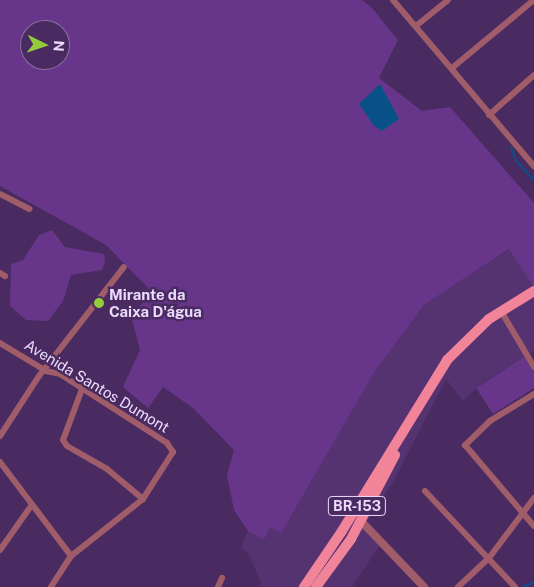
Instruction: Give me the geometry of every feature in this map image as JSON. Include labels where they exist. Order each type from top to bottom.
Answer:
[{"type":"main road","name":"BR-153","points":[[304,587],[454,352],[475,330],[501,311],[534,291]]},
{"type":"main road","name":"BR-153","points":[[316,587],[361,521],[409,424]]},
{"type":"street","points":[[394,0],[489,115],[532,161]]},
{"type":"street","points":[[416,26],[448,0]]},
{"type":"street","points":[[452,68],[534,0]]},
{"type":"street","points":[[489,115],[534,75]]},
{"type":"street","points":[[0,194],[29,210]]},
{"type":"street","points":[[0,436],[39,376],[46,371],[124,267]]},
{"type":"street","points":[[501,311],[534,366]]},
{"type":"street","name":"Avenida Santos Dumont","points":[[0,343],[46,371],[60,374],[166,443],[173,452],[143,499]]},
{"type":"street","points":[[51,587],[72,556],[143,499],[107,469],[67,446],[63,436],[82,389]]},
{"type":"street","points":[[534,394],[477,432],[467,441],[470,453],[534,526]]},
{"type":"street","points":[[0,462],[31,506],[72,556]]},
{"type":"street","points":[[424,491],[515,587]]},
{"type":"street","points":[[458,587],[489,558],[521,511],[534,498]]},
{"type":"street","points":[[0,550],[31,506]]},
{"type":"street","points":[[361,521],[424,587]]},
{"type":"street","points":[[218,587],[222,578]]},
{"type":"shaded area","points":[[0,0],[362,0],[372,8],[398,40],[379,78],[422,111],[450,107],[534,203],[534,287],[509,249],[424,305],[375,371],[281,533],[270,527],[264,540],[248,531],[234,510],[227,475],[234,450],[193,408],[163,387],[148,408],[123,387],[140,350],[131,316],[152,292],[106,245],[0,186]]},
{"type":"shaded area","points":[[52,230],[65,247],[104,254],[105,262],[102,270],[71,275],[63,301],[48,321],[26,320],[10,306],[11,264],[23,260],[39,235]]},
{"type":"shaded area","points":[[510,249],[534,287],[534,351],[482,383],[463,401],[446,379],[393,482],[363,527],[380,545],[352,587],[259,587],[261,583],[249,555],[241,547],[248,531],[264,540],[270,527],[281,532],[375,371],[424,305]]},
{"type":"shaded area","points":[[524,357],[534,372],[534,388],[493,414],[476,388]]},
{"type":"water","points":[[380,84],[399,119],[382,131],[374,126],[359,104]]},
{"type":"waterway","points":[[511,148],[517,162],[534,180]]},
{"type":"waterway","points":[[523,587],[534,582]]},
{"type":"place","name":"Mirante da Caixa D'água","points":[[99,303]]}]
